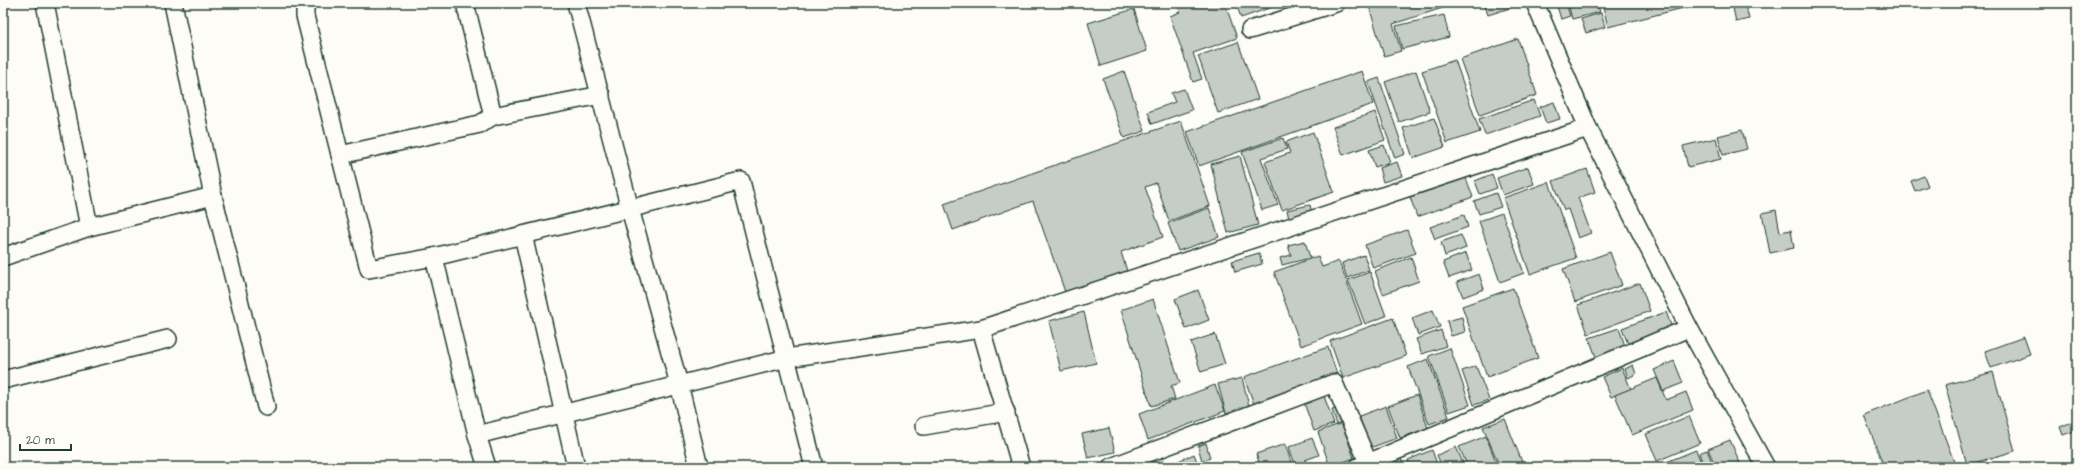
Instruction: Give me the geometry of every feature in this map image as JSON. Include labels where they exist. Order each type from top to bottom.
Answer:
[{"type":"street","points":[[45,3],[89,227]]},
{"type":"street","points":[[173,3],[213,196],[266,407]]},
{"type":"street","points":[[305,3],[306,16],[369,269],[434,257],[741,181],[814,467]]},
{"type":"street","points":[[465,3],[493,116]]},
{"type":"street","points":[[576,3],[630,209],[680,384],[699,467]]},
{"type":"street","points":[[1250,30],[1336,3]]},
{"type":"street","points":[[1535,3],[1588,128],[1689,328],[1766,467]]},
{"type":"street","points":[[340,155],[480,124],[493,116],[601,95]]},
{"type":"street","points":[[477,434],[787,358],[981,329],[1588,128]]},
{"type":"street","points":[[3,257],[89,227],[213,196]]},
{"type":"street","points":[[523,235],[576,467]]},
{"type":"street","points":[[434,257],[477,434],[487,467]]},
{"type":"street","points":[[1111,467],[1334,383],[1363,465],[1689,328]]},
{"type":"street","points":[[981,329],[1021,467]]},
{"type":"street","points":[[3,380],[168,339]]},
{"type":"street","points":[[924,426],[1006,412]]},
{"type":"building","points":[[1177,3],[1225,3],[1237,38],[1193,53],[1202,79],[1193,82],[1170,16],[1180,12]]},
{"type":"building","points":[[1236,3],[1270,3],[1272,7],[1241,18]]},
{"type":"building","points":[[1368,3],[1458,3],[1393,24],[1401,51],[1384,56]]},
{"type":"building","points":[[1484,3],[1512,3],[1513,7],[1488,15]]},
{"type":"building","points":[[1556,3],[1566,3],[1570,16],[1561,19]]},
{"type":"building","points":[[1568,3],[1597,3],[1600,12],[1572,19]]},
{"type":"building","points":[[1602,3],[1703,3],[1608,27]]},
{"type":"building","points":[[1732,3],[1745,3],[1749,19],[1736,22]]},
{"type":"building","points":[[1134,9],[1147,51],[1101,66],[1088,23]]},
{"type":"building","points":[[1601,13],[1605,27],[1586,33],[1581,19]]},
{"type":"building","points":[[1444,15],[1449,37],[1402,49],[1396,26]]},
{"type":"building","points":[[1518,39],[1537,95],[1480,115],[1460,59]]},
{"type":"building","points":[[1238,42],[1258,99],[1218,113],[1198,56]]},
{"type":"building","points":[[1455,60],[1480,132],[1447,143],[1422,71]]},
{"type":"building","points":[[1124,71],[1145,131],[1124,138],[1103,79]]},
{"type":"building","points":[[1362,71],[1373,104],[1199,166],[1187,132]]},
{"type":"building","points":[[1416,71],[1430,112],[1399,122],[1385,82]]},
{"type":"building","points":[[1379,78],[1405,154],[1395,158],[1368,82]]},
{"type":"building","points":[[1184,89],[1192,110],[1152,124],[1148,112],[1175,102],[1171,93]]},
{"type":"building","points":[[1534,100],[1540,116],[1485,135],[1479,119]]},
{"type":"building","points":[[1554,102],[1560,119],[1546,123],[1540,107]]},
{"type":"building","points":[[1375,112],[1385,140],[1343,155],[1333,127]]},
{"type":"building","points":[[1434,118],[1445,147],[1413,158],[1403,128]]},
{"type":"building","points":[[1181,121],[1210,206],[1169,221],[1156,183],[1145,187],[1163,237],[1121,252],[1127,271],[1065,292],[1033,201],[953,230],[944,204]]},
{"type":"building","points":[[1742,130],[1747,149],[1723,155],[1718,136]]},
{"type":"building","points":[[1313,132],[1334,192],[1282,210],[1265,162],[1290,153],[1286,142]]},
{"type":"building","points":[[1283,138],[1287,149],[1261,158],[1278,205],[1262,210],[1242,152]]},
{"type":"building","points":[[1716,138],[1721,159],[1688,167],[1683,146]]},
{"type":"building","points":[[1384,145],[1390,162],[1375,167],[1369,150]]},
{"type":"building","points":[[1240,156],[1258,225],[1228,233],[1211,164]]},
{"type":"building","points":[[1397,162],[1402,176],[1383,182],[1379,168]]},
{"type":"building","points":[[1528,167],[1534,184],[1503,195],[1497,178]]},
{"type":"building","points":[[1587,169],[1595,192],[1578,198],[1591,233],[1578,238],[1568,209],[1564,210],[1553,181]]},
{"type":"building","points":[[1492,174],[1497,188],[1480,194],[1475,181]]},
{"type":"building","points":[[1924,176],[1928,186],[1915,191],[1911,181]]},
{"type":"building","points":[[1466,178],[1473,197],[1417,217],[1410,197]]},
{"type":"building","points":[[1549,182],[1576,258],[1530,274],[1503,198]]},
{"type":"building","points":[[1496,193],[1501,207],[1479,214],[1474,201]]},
{"type":"building","points":[[1310,205],[1312,213],[1289,219],[1287,210]]},
{"type":"building","points":[[1209,208],[1219,237],[1178,251],[1168,223]]},
{"type":"building","points":[[1776,210],[1780,232],[1791,230],[1794,248],[1770,253],[1762,213]]},
{"type":"building","points":[[1502,213],[1524,273],[1500,282],[1479,221]]},
{"type":"building","points":[[1464,215],[1468,227],[1435,239],[1430,227]]},
{"type":"building","points":[[1407,230],[1416,253],[1373,268],[1365,245]]},
{"type":"building","points":[[1461,235],[1466,248],[1445,256],[1441,242]]},
{"type":"building","points":[[1305,241],[1310,258],[1282,265],[1280,258],[1291,255],[1288,245]]},
{"type":"building","points":[[1610,252],[1622,285],[1575,302],[1563,269]]},
{"type":"building","points":[[1259,253],[1262,264],[1235,272],[1232,261]]},
{"type":"building","points":[[1466,253],[1472,270],[1449,278],[1443,262]]},
{"type":"building","points":[[1364,255],[1369,270],[1347,278],[1342,263]]},
{"type":"building","points":[[1318,256],[1322,267],[1339,261],[1362,324],[1301,346],[1274,272]]},
{"type":"building","points":[[1411,257],[1419,281],[1383,294],[1375,271]]},
{"type":"building","points":[[1370,272],[1386,316],[1365,324],[1348,280]]},
{"type":"building","points":[[1479,274],[1484,289],[1463,297],[1457,282]]},
{"type":"building","points":[[1640,283],[1650,311],[1588,334],[1578,305]]},
{"type":"building","points":[[1513,288],[1538,358],[1487,377],[1462,306]]},
{"type":"building","points":[[1198,290],[1209,320],[1186,329],[1175,299]]},
{"type":"building","points":[[1153,299],[1180,383],[1171,386],[1175,399],[1151,406],[1121,310]]},
{"type":"building","points":[[1433,310],[1440,327],[1418,335],[1412,318]]},
{"type":"building","points":[[1084,312],[1096,363],[1061,371],[1049,321]]},
{"type":"building","points":[[1666,312],[1672,328],[1628,344],[1622,328]]},
{"type":"building","points":[[1462,317],[1465,332],[1451,336],[1447,321]]},
{"type":"building","points":[[1393,318],[1406,356],[1343,378],[1330,341]]},
{"type":"building","points":[[1619,328],[1625,346],[1596,357],[1589,338]]},
{"type":"building","points":[[1441,330],[1446,346],[1422,354],[1416,339]]},
{"type":"building","points":[[1215,334],[1225,364],[1201,372],[1191,342]]},
{"type":"building","points":[[2024,337],[2030,354],[1991,368],[1985,351]]},
{"type":"building","points":[[1328,347],[1338,377],[1254,404],[1244,377]]},
{"type":"building","points":[[1450,348],[1470,405],[1449,412],[1429,356]]},
{"type":"building","points":[[1428,359],[1449,417],[1429,424],[1408,367]]},
{"type":"building","points":[[1674,361],[1683,383],[1663,391],[1654,370]]},
{"type":"building","points":[[1633,365],[1636,374],[1628,378],[1625,369]]},
{"type":"building","points":[[1476,366],[1489,400],[1474,405],[1462,371]]},
{"type":"building","points":[[1622,368],[1631,389],[1611,397],[1602,377]]},
{"type":"building","points":[[1993,372],[2015,451],[1967,465],[1945,385]]},
{"type":"building","points":[[1242,378],[1249,406],[1226,413],[1218,384]]},
{"type":"building","points":[[1657,378],[1666,400],[1686,392],[1693,410],[1632,435],[1615,395]]},
{"type":"building","points":[[1215,385],[1225,411],[1148,440],[1139,414]]},
{"type":"building","points":[[1927,390],[1956,467],[1884,467],[1864,415]]},
{"type":"building","points":[[1417,395],[1428,428],[1400,438],[1388,406]]},
{"type":"building","points":[[1324,396],[1334,424],[1314,431],[1304,403]]},
{"type":"building","points":[[1386,406],[1397,438],[1370,448],[1359,416]]},
{"type":"building","points":[[1339,408],[1344,422],[1337,425],[1332,410]]},
{"type":"building","points":[[1689,416],[1700,443],[1657,461],[1646,434]]},
{"type":"building","points":[[1505,419],[1524,467],[1500,467],[1483,427]]},
{"type":"building","points":[[2077,420],[2077,430],[2063,435],[2060,427]]},
{"type":"building","points":[[1342,423],[1354,458],[1330,467],[1318,432]]},
{"type":"building","points":[[1109,428],[1115,452],[1088,458],[1082,434]]},
{"type":"building","points":[[1486,436],[1498,467],[1468,467],[1459,447]]},
{"type":"building","points":[[1312,438],[1319,455],[1305,460],[1308,467],[1296,467],[1289,447]]},
{"type":"building","points":[[1730,440],[1740,463],[1731,467],[1716,467],[1708,449]]},
{"type":"building","points":[[1206,443],[1210,458],[1202,461],[1198,446]]},
{"type":"building","points":[[1285,444],[1293,467],[1261,467],[1256,454]]},
{"type":"building","points":[[1456,447],[1465,467],[1442,467],[1437,455]]},
{"type":"building","points":[[1432,450],[1438,467],[1410,467],[1408,460]]},
{"type":"building","points":[[1696,450],[1703,467],[1654,467]]},
{"type":"building","points":[[1707,450],[1714,467],[1704,467],[1699,453]]},
{"type":"building","points":[[1194,454],[1199,467],[1176,467],[1174,463]]},
{"type":"building","points":[[1162,455],[1167,467],[1133,467]]},
{"type":"building","points":[[1401,459],[1404,467],[1382,467]]}]
